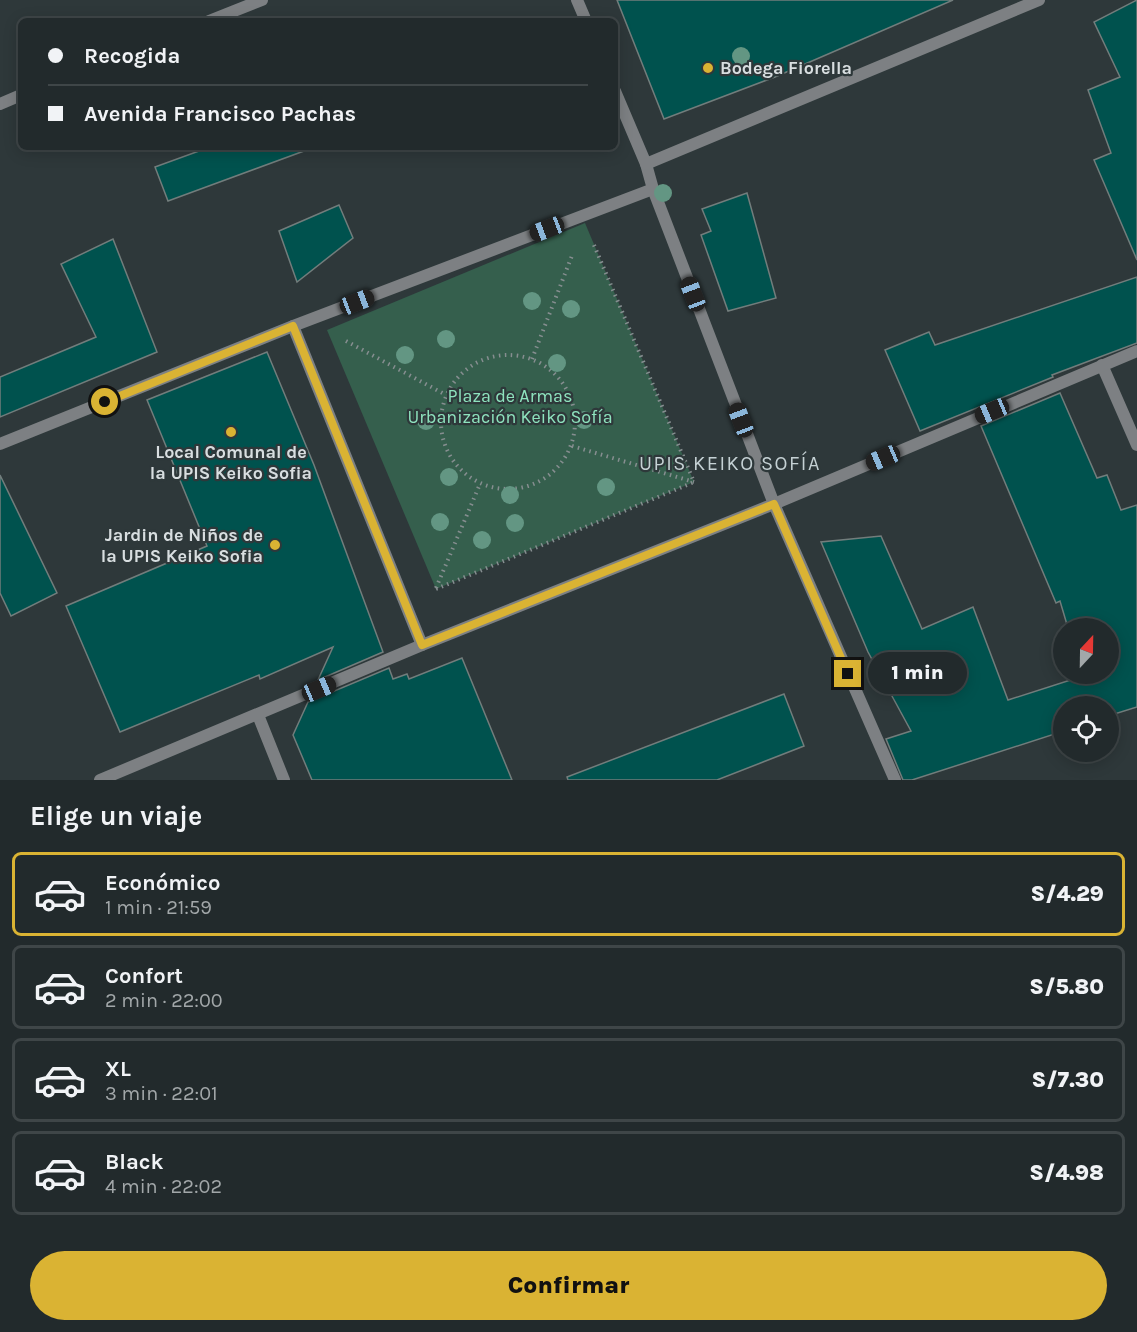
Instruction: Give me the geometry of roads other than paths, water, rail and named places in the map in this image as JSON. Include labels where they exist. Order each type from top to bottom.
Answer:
[{"type":"street","points":[[216,18],[262,0]]},
{"type":"street","points":[[577,0],[585,18]]},
{"type":"street","points":[[646,164],[1039,0]]},
{"type":"street","points":[[0,104],[18,96]]},
{"type":"street","points":[[618,98],[646,164],[653,189],[774,504],[895,780]]},
{"type":"street","points":[[0,444],[293,326],[653,189]]},
{"type":"street","points":[[293,326],[422,645]]},
{"type":"street","points":[[100,780],[422,645],[774,504],[1137,351]]},
{"type":"street","points":[[1102,365],[1137,445]]},
{"type":"street","points":[[258,715],[284,780]]},
{"type":"place","name":"Bodega Fiorella","points":[[708,68]]},
{"type":"place","name":"Local Comunal de la UPIS Keiko Sofia","points":[[231,432]]},
{"type":"place","name":"Jardin de Niños de la UPIS Keiko Sofia","points":[[275,545]]},
{"type":"district","name":"UPIS KEIKO SOFÍA","points":[[730,463]]},
{"type":"park label","name":"Plaza de Armas Urbanización Keiko Sofía","points":[[510,406]]}]
